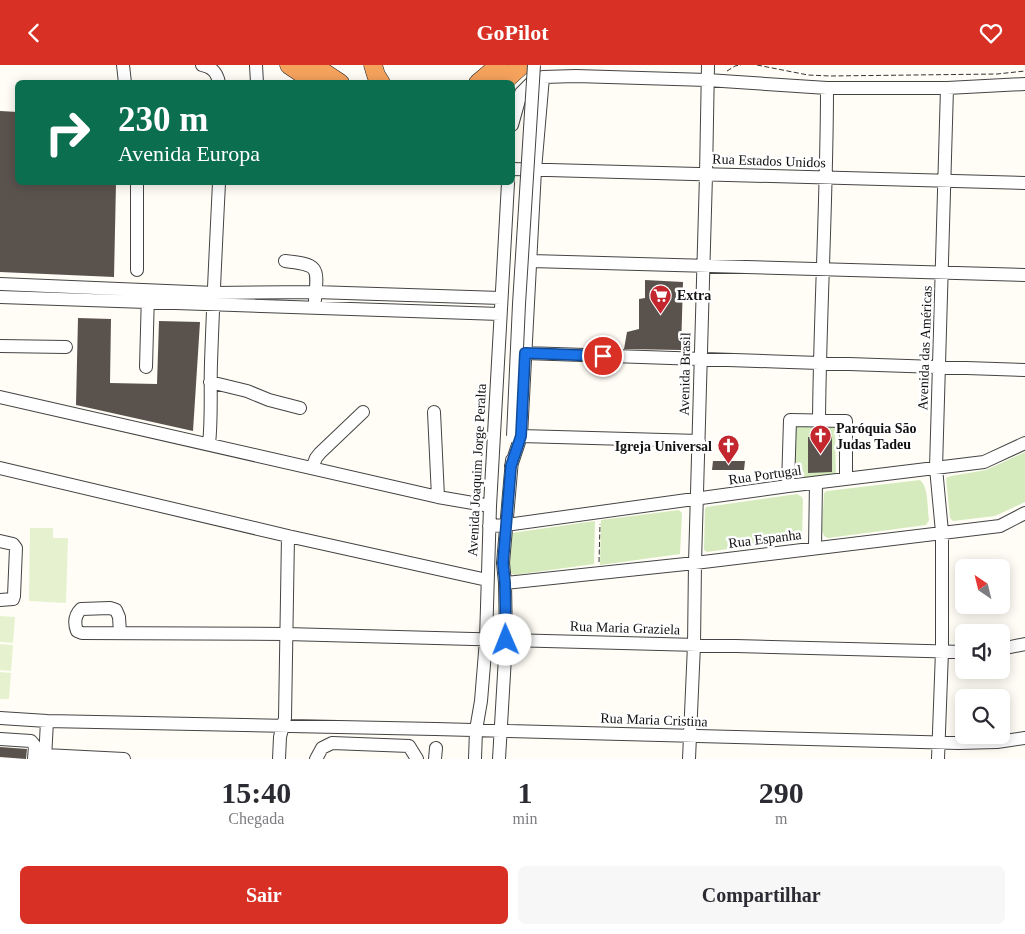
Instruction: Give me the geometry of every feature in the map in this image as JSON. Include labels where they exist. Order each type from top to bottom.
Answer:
[{"type":"highway","points":[[289,65],[315,71],[334,80]]},
{"type":"highway","points":[[373,65],[379,80]]},
{"type":"highway","points":[[482,80],[499,65]]},
{"type":"highway","points":[[505,80],[522,65]]},
{"type":"street","points":[[123,65],[124,80]]},
{"type":"street","points":[[202,65],[209,67],[216,77]]},
{"type":"street","points":[[256,65],[257,80]]},
{"type":"street","points":[[517,436],[519,305],[534,65]]},
{"type":"street","name":"Avenida Brasil","points":[[689,759],[694,645],[708,65]]},
{"type":"street","points":[[515,114],[521,93],[530,83],[542,77],[576,76],[707,80],[827,88],[947,88],[1025,84]]},
{"type":"street","points":[[499,759],[506,640],[503,563],[511,466],[517,436],[525,353],[542,77]]},
{"type":"street","points":[[819,420],[827,178],[827,88]]},
{"type":"street","name":"Avenida das Américas","points":[[938,759],[942,651],[942,532],[936,468],[947,88]]},
{"type":"street","name":"Rua Estados Unidos","points":[[515,169],[1025,183]]},
{"type":"street","points":[[137,185],[137,270]]},
{"type":"street","points":[[209,444],[213,298],[220,185]]},
{"type":"street","name":"Avenida Joaquim Jorge Peralta","points":[[475,759],[476,730],[481,701],[486,640],[490,505],[508,185]]},
{"type":"street","points":[[285,261],[308,263],[313,266],[315,272],[314,307]]},
{"type":"street","points":[[531,261],[1025,275]]},
{"type":"street","points":[[0,284],[148,296]]},
{"type":"street","points":[[213,298],[315,292],[501,298]]},
{"type":"street","points":[[368,309],[369,294]]},
{"type":"street","points":[[146,367],[148,296]]},
{"type":"street","points":[[0,297],[148,296],[213,298],[314,307],[500,314]]},
{"type":"street","points":[[0,346],[66,347]]},
{"type":"street","points":[[525,353],[1025,370]]},
{"type":"street","points":[[210,381],[300,408]]},
{"type":"street","points":[[0,397],[84,418],[209,444],[438,497],[490,505]]},
{"type":"street","points":[[312,468],[320,453],[363,412]]},
{"type":"street","points":[[434,412],[438,497]]},
{"type":"street","points":[[788,486],[790,420],[846,421],[846,479]]},
{"type":"street","points":[[517,436],[699,441]]},
{"type":"street","name":"Rua Portugal","points":[[489,526],[984,462],[1025,443]]},
{"type":"street","points":[[0,468],[288,536],[487,580]]},
{"type":"street","points":[[815,547],[816,483]]},
{"type":"street","name":"Rua Espanha","points":[[505,583],[695,563],[1000,526],[1025,513]]},
{"type":"street","points":[[279,759],[280,737],[284,718],[288,536]]},
{"type":"street","points":[[0,541],[13,544],[16,549],[14,596],[13,599],[0,600]]},
{"type":"street","name":"Rua Maria Graziela","points":[[120,633],[286,634],[955,652]]},
{"type":"street","points":[[1010,647],[1025,644]]},
{"type":"street","name":"Rua Maria Cristina","points":[[0,718],[47,721],[938,742],[997,742],[1025,738]]},
{"type":"street","points":[[41,758],[47,721]]},
{"type":"street","points":[[0,739],[31,741],[41,758]]},
{"type":"street","points":[[316,759],[322,749],[332,743],[409,746],[417,759]]},
{"type":"street","points":[[41,758],[124,759]]},
{"type":"path","points":[[757,65],[808,75],[828,76],[997,74],[1025,71]]},
{"type":"path","points":[[598,573],[600,513]]},
{"type":"green space","points":[[795,426],[835,426],[836,479],[795,479]]},
{"type":"green space","points":[[1025,452],[1025,502],[995,516],[953,521],[950,518],[946,478],[986,470]]},
{"type":"green space","points":[[920,480],[925,488],[927,499],[929,520],[926,525],[828,538],[824,536],[822,530],[824,493],[827,491]]},
{"type":"green space","points":[[797,494],[802,497],[803,501],[802,536],[800,539],[707,552],[704,550],[706,507]]},
{"type":"green space","points":[[679,510],[682,513],[680,554],[600,565],[601,520]]},
{"type":"green space","points":[[595,521],[594,564],[514,575],[509,572],[512,533]]},
{"type":"green space","points":[[30,528],[53,528],[53,538],[68,538],[66,603],[29,601]]},
{"type":"green space","points":[[0,616],[15,617],[13,643],[0,642]]},
{"type":"green space","points":[[0,644],[13,645],[11,671],[0,670]]},
{"type":"green space","points":[[0,672],[11,673],[9,699],[0,699]]},
{"type":"building","points":[[0,111],[15,112],[15,185],[116,185],[114,277],[0,272]]},
{"type":"building","name":"Extra","points":[[645,280],[683,282],[681,350],[624,349],[627,332],[639,329],[639,299],[645,298]]},
{"type":"building","points":[[78,318],[111,319],[110,383],[157,384],[159,321],[200,322],[193,431],[76,405]]},
{"type":"building","name":"Paróquia São Judas Tadeu","points":[[808,437],[832,437],[832,472],[808,473]]},
{"type":"building","name":"Igreja Universal","points":[[713,461],[745,461],[744,470],[712,470]]},
{"type":"building","points":[[0,747],[27,749],[26,759],[0,757]]},
{"type":"place","name":"Extra","points":[[661,314]]},
{"type":"place","name":"Paróquia São Judas Tadeu","points":[[820,455]]},
{"type":"place","name":"Igreja Universal","points":[[728,465]]},
{"type":"route","points":[[506,640],[503,563],[511,466],[521,436],[525,353],[603,356]]}]
